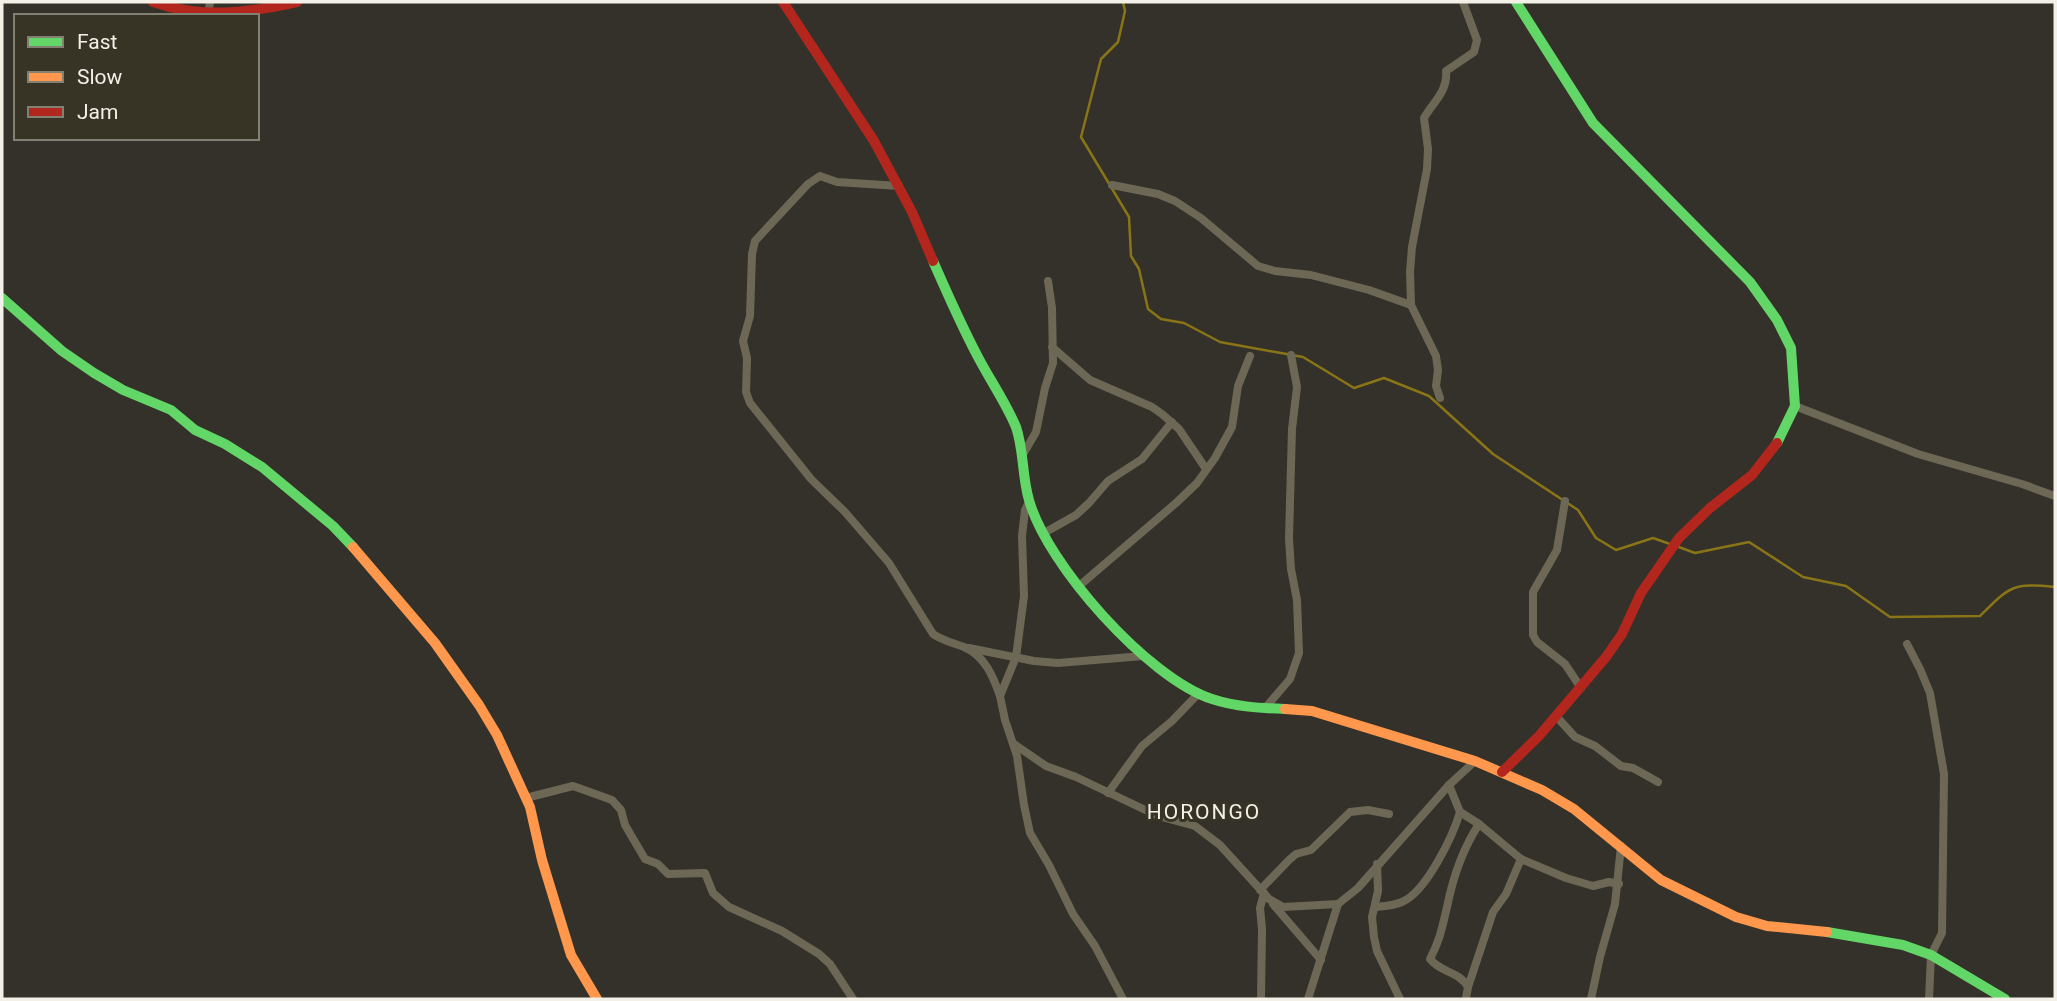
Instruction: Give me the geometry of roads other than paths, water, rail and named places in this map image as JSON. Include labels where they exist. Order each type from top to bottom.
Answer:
[{"type":"street","points":[[153,2],[200,14]]},
{"type":"street","points":[[221,14],[298,2]]},
{"type":"street","points":[[783,2],[874,141],[899,186],[959,322],[1016,428],[1029,502],[1044,533],[1063,566],[1079,586],[1122,638],[1143,656],[1198,694],[1222,703],[1243,707],[1312,711],[1475,761],[1542,790],[1574,809],[1661,880],[1736,917],[1767,926],[1875,939],[1931,955],[2005,999]]},
{"type":"street","points":[[1440,398],[1436,386],[1436,356],[1411,305],[1410,272],[1427,169],[1428,149],[1424,118],[1442,93],[1447,82],[1446,71],[1474,52],[1477,40],[1463,2]]},
{"type":"street","points":[[1502,772],[1581,688],[1622,634],[1642,593],[1679,538],[1763,463],[1774,448],[1795,406],[1791,348],[1786,334],[1763,298],[1593,123],[1516,2]]},
{"type":"street","points":[[899,186],[837,182],[820,176],[808,184],[758,237],[752,254],[750,316],[743,341],[747,358],[746,392],[750,403],[811,479],[845,512],[889,563],[913,605],[933,634],[940,639],[966,648],[1058,663],[1143,656]]},
{"type":"street","points":[[1112,185],[1158,194],[1175,201],[1201,218],[1258,265],[1275,271],[1311,275],[1369,290],[1411,305]]},
{"type":"street","points":[[1022,456],[1036,432],[1053,363],[1048,281]]},
{"type":"street","points":[[2,298],[62,351],[94,373],[123,390],[171,410],[187,425],[262,467],[333,526],[386,584],[435,643],[497,735],[526,797],[571,955],[597,999]]},
{"type":"street","points":[[1052,347],[1090,380],[1152,407],[1172,422],[1206,469]]},
{"type":"street","points":[[1266,707],[1290,680],[1298,653],[1297,600],[1289,538],[1292,429],[1297,387],[1291,355]]},
{"type":"street","points":[[1079,586],[1177,503],[1215,458],[1233,427],[1238,386],[1250,356]]},
{"type":"street","points":[[1795,406],[1918,454],[2055,496]]},
{"type":"street","points":[[1044,533],[1076,514],[1108,481],[1142,459],[1172,422]]},
{"type":"street","points":[[1565,501],[1557,550],[1533,592],[1533,635],[1537,642],[1565,664],[1581,688]]},
{"type":"street","points":[[1000,696],[1016,657],[1024,596],[1022,536],[1025,510],[1029,502]]},
{"type":"street","points":[[1907,644],[1930,693],[1944,774],[1942,933],[1931,955],[1929,999]]},
{"type":"street","points":[[966,648],[987,666],[1000,696],[1004,720],[1014,744],[1030,833],[1123,999]]},
{"type":"street","points":[[1108,793],[1133,755],[1198,694]]},
{"type":"street","points":[[1556,716],[1575,737],[1595,746],[1621,766],[1633,768],[1658,782]]},
{"type":"street","points":[[1014,744],[1046,766],[1076,777],[1158,816],[1195,826],[1209,835],[1321,960]]},
{"type":"street","points":[[1264,894],[1291,908],[1338,904],[1358,888],[1449,785],[1475,761]]},
{"type":"street","points":[[1449,785],[1460,812],[1521,859],[1593,886],[1609,882],[1619,884]]},
{"type":"street","points":[[526,797],[573,786],[612,800],[621,810],[625,825],[645,859],[658,864],[668,874],[705,873],[713,892],[729,907],[782,931],[819,954],[830,964],[853,999]]},
{"type":"street","points":[[1261,999],[1260,908],[1264,894],[1289,860],[1311,849],[1350,812],[1368,810],[1389,814]]},
{"type":"street","points":[[1375,907],[1401,902],[1429,876],[1460,812]]},
{"type":"street","points":[[1468,986],[1462,978],[1439,968],[1430,959],[1441,936],[1462,853],[1479,824]]},
{"type":"street","points":[[1591,999],[1619,884],[1621,846]]},
{"type":"street","points":[[1466,998],[1493,912],[1506,894],[1521,859]]},
{"type":"street","points":[[1377,864],[1378,891],[1372,920],[1377,951],[1400,999]]},
{"type":"street","points":[[1308,999],[1338,904]]},
{"type":"waterway","points":[[1123,2],[1125,11],[1118,42],[1101,59],[1081,137],[1129,217],[1131,256],[1139,269],[1148,309],[1161,319],[1184,323],[1220,342],[1303,357],[1354,388],[1384,378],[1429,396],[1493,454],[1578,510],[1596,538],[1616,550],[1653,538],[1670,544]]},
{"type":"waterway","points":[[1676,546],[1695,553],[1749,542],[1803,577],[1846,586],[1890,617],[1980,616],[1998,598],[2013,589],[2029,586],[2055,587]]},
{"type":"district","name":"HORONGO","points":[[1204,812]]}]
